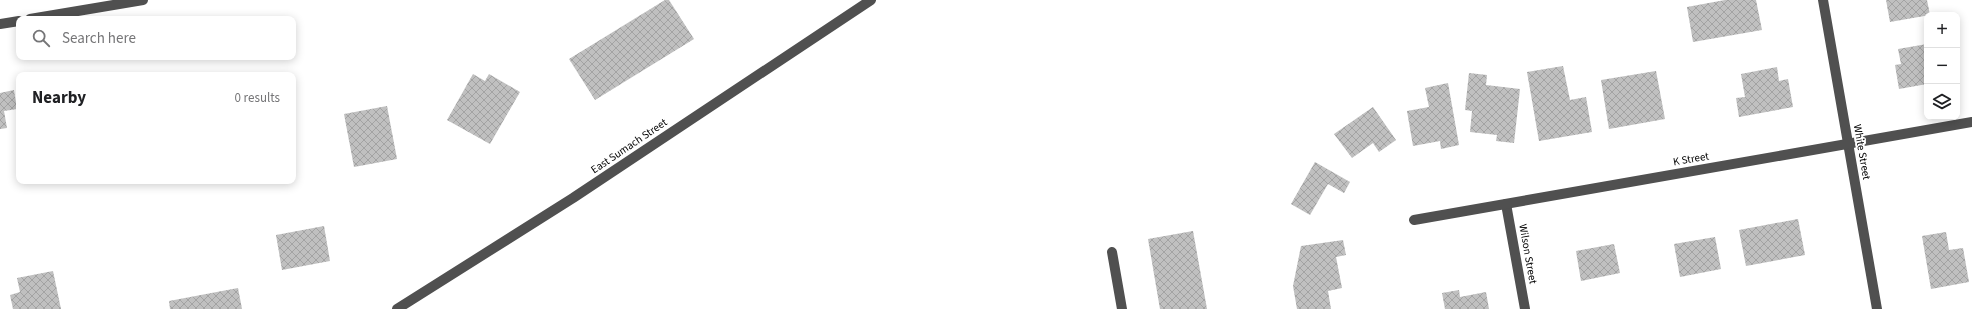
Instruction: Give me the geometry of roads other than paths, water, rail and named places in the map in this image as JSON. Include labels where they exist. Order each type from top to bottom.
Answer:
[{"type":"street","points":[[48,16],[144,0]]},
{"type":"street","name":"East Sumach Street","points":[[397,309],[573,198],[871,0]]},
{"type":"street","name":"White Street","points":[[1822,0],[1877,309]]},
{"type":"street","points":[[0,24],[16,21]]},
{"type":"street","name":"K Street","points":[[1414,220],[1972,122]]},
{"type":"street","name":"Wilson Street","points":[[1506,204],[1525,309]]},
{"type":"street","points":[[1112,252],[1122,309]]}]
